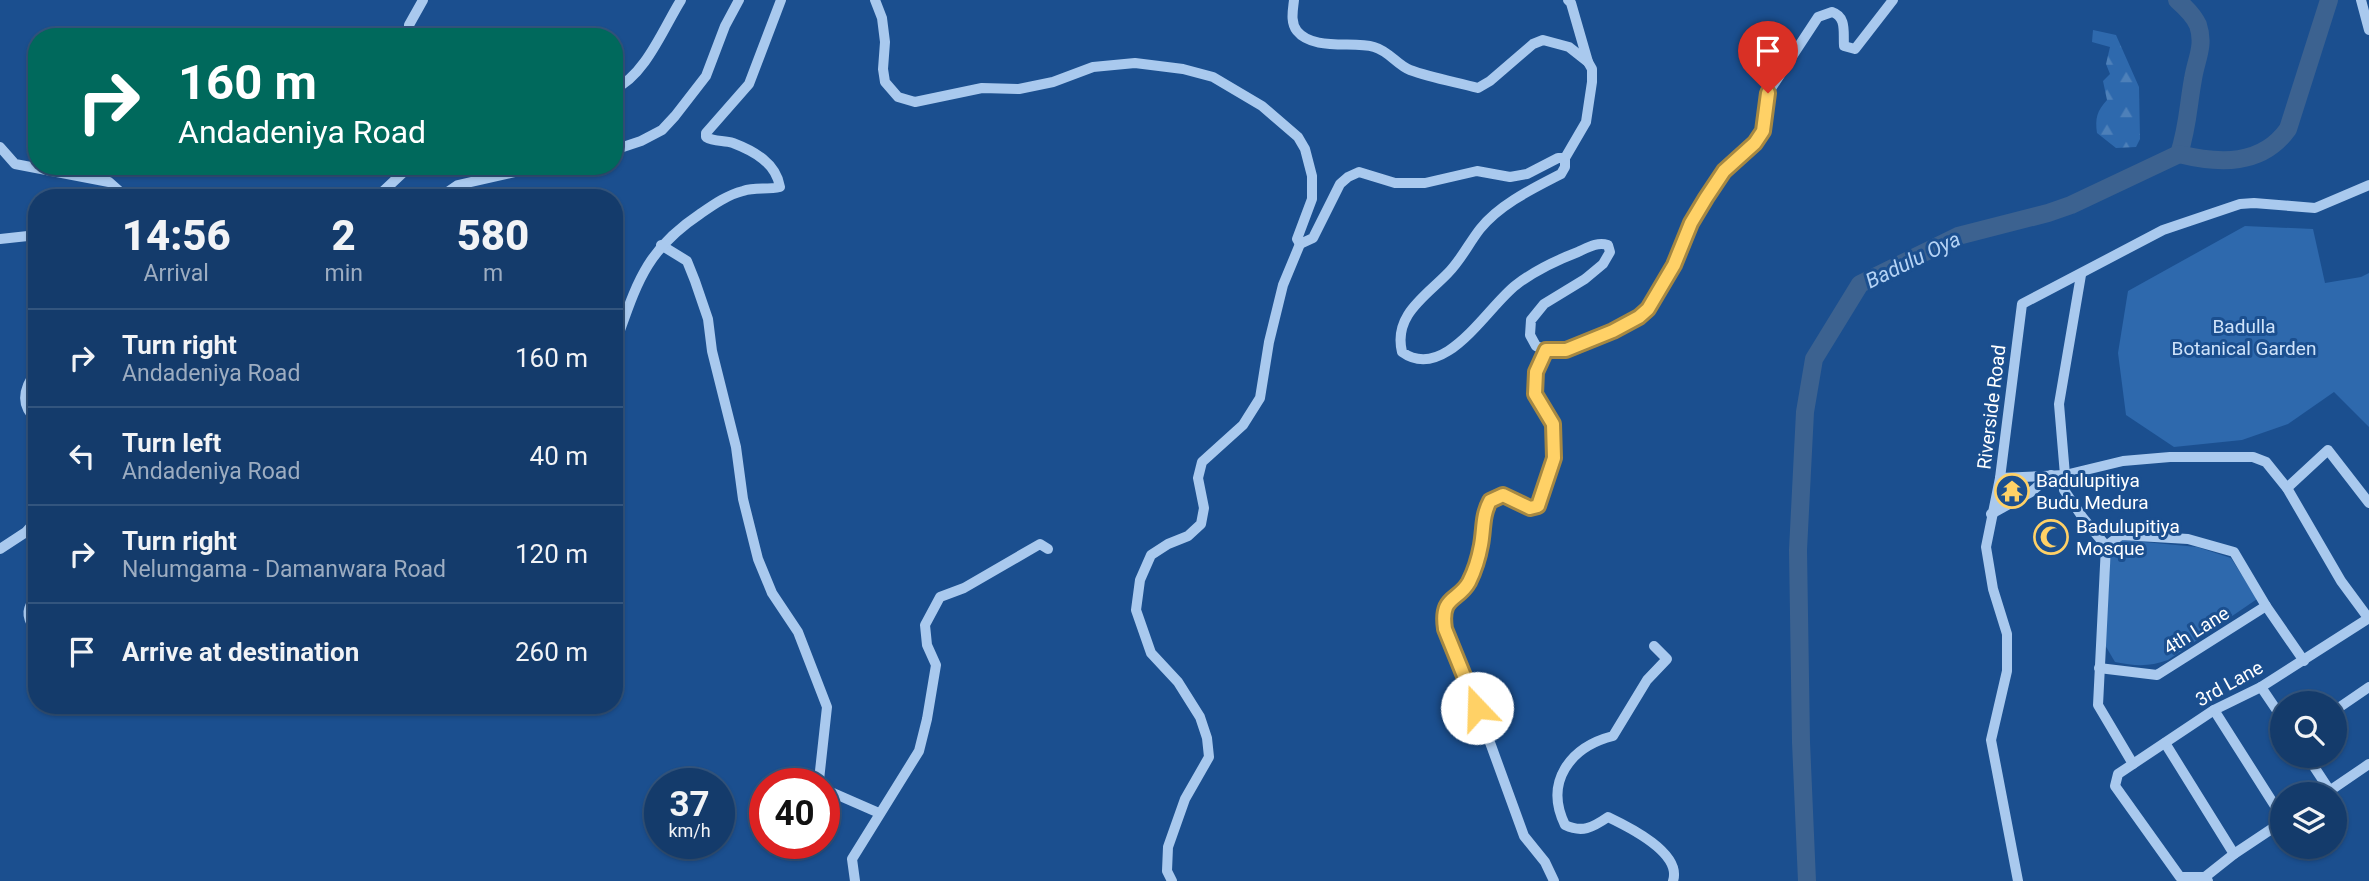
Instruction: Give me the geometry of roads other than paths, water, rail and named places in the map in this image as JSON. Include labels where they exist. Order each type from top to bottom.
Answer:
[{"type":"street","points":[[409,24],[422,0]]},
{"type":"street","points":[[623,83],[632,77],[645,60],[681,0]]},
{"type":"street","points":[[623,147],[662,130],[675,116],[706,76],[725,26],[739,0]]},
{"type":"street","points":[[623,324],[646,267],[661,245],[689,221],[719,201],[740,191],[780,187],[778,176],[766,160],[732,143],[710,140],[706,133],[749,84],[781,0]]},
{"type":"street","points":[[875,0],[882,18],[885,42],[883,69],[886,82],[898,97],[915,102],[982,88],[1019,89],[1053,82],[1093,67],[1135,63],[1183,69],[1213,78],[1262,106],[1298,137],[1305,149],[1312,176],[1312,199],[1297,239],[1300,244]]},
{"type":"street","points":[[1294,0],[1293,25],[1298,33],[1326,44],[1374,47],[1390,54],[1408,69],[1478,88],[1533,44],[1543,40],[1569,47],[1588,62]]},
{"type":"street","points":[[1568,0],[1592,69],[1586,122],[1565,158],[1565,167],[1561,174],[1503,208],[1481,227],[1451,271],[1411,308],[1402,325],[1399,342],[1402,352],[1410,358],[1425,361],[1437,357],[1471,332],[1515,285],[1562,258],[1600,243],[1608,246],[1610,252],[1603,264],[1585,279],[1544,303],[1531,320],[1530,335],[1536,345],[1546,350],[1566,350],[1639,317],[1648,309],[1674,265],[1691,223],[1706,198],[1724,171],[1755,143],[1763,131],[1768,93],[1818,17],[1832,12],[1839,15],[1843,21],[1844,46],[1855,49],[1893,0]]},
{"type":"street","points":[[2361,0],[2369,30]]},
{"type":"street","points":[[0,147],[15,164],[28,166]]},
{"type":"street","points":[[1172,881],[1167,871],[1168,846],[1185,799],[1209,757],[1207,738],[1200,717],[1178,682],[1151,653],[1136,610],[1140,580],[1151,555],[1188,536],[1201,524],[1204,508],[1198,478],[1202,462],[1243,425],[1260,398],[1269,342],[1283,285],[1300,244],[1312,238],[1340,184],[1359,173],[1395,183],[1425,183],[1477,171],[1510,177],[1527,174],[1558,158],[1565,158]]},
{"type":"street","points":[[76,175],[109,181],[117,189]]},
{"type":"street","points":[[386,189],[400,175]]},
{"type":"street","points":[[452,189],[458,185],[502,175]]},
{"type":"street","name":"Riverside Road","points":[[2018,881],[1991,740],[2007,671],[2007,634],[1993,589],[1986,547],[2000,478],[2022,304],[2163,230],[2239,204],[2315,208],[2369,185]]},
{"type":"street","points":[[0,239],[28,236]]},
{"type":"street","points":[[661,245],[687,261],[695,281],[708,319],[712,351],[736,447],[743,499],[758,559],[772,593],[797,632],[827,707],[820,768]]},
{"type":"street","points":[[2081,275],[2059,404],[2064,490],[2083,519],[2106,546],[2098,705],[2133,764]]},
{"type":"street","points":[[1546,350],[1536,372],[1535,394],[1553,424],[1554,458],[1538,506],[1530,508],[1503,495],[1490,501],[1484,512],[1481,544],[1468,584],[1451,599],[1443,616],[1445,629],[1468,682],[1524,836],[1545,862],[1554,881]]},
{"type":"street","points":[[28,382],[24,397],[28,410]]},
{"type":"street","points":[[2287,488],[2328,450],[2369,503]]},
{"type":"street","points":[[2000,478],[2065,475],[2123,461],[2170,457],[2253,457],[2266,462],[2287,488],[2341,581],[2369,619]]},
{"type":"street","points":[[1991,514],[2031,492],[2050,475]]},
{"type":"street","points":[[0,549],[28,530]]},
{"type":"street","points":[[2106,546],[2121,536],[2188,539],[2234,552],[2266,606],[2304,661]]},
{"type":"street","points":[[855,881],[852,859],[919,751],[936,665],[927,645],[925,625],[940,597],[964,588],[1040,544],[1048,550]]},
{"type":"street","name":"4th Lane","points":[[2099,668],[2157,675],[2266,606]]},
{"type":"street","name":"3rd Lane","points":[[2206,880],[2180,877],[2116,786],[2118,774],[2214,710],[2261,687],[2369,619]]},
{"type":"street","points":[[1654,646],[1667,659],[1647,681],[1613,736],[1597,740],[1573,756],[1557,785],[1558,810],[1565,825],[1578,831],[1594,826],[1608,817],[1635,830],[1671,859],[1675,874],[1673,881]]},
{"type":"street","points":[[2261,687],[2270,700]]},
{"type":"street","points":[[2347,702],[2369,687]]},
{"type":"street","points":[[2214,710],[2270,801]]},
{"type":"street","points":[[2165,743],[2234,853]]},
{"type":"street","points":[[2344,782],[2369,764]]},
{"type":"street","points":[[840,796],[879,813]]},
{"type":"street","points":[[2206,880],[2234,853],[2270,828]]},
{"type":"waterway","points":[[2177,0],[2198,25],[2201,39],[2179,154]]},
{"type":"waterway","name":"Badulu Oya","points":[[1807,881],[1801,742],[1798,550],[1805,412],[1814,359],[1860,284],[1958,236],[2071,205],[2179,154],[2224,160],[2253,156],[2266,150],[2288,129],[2329,0]]},
{"type":"place","name":"Badulupitiya Budu Medura","points":[[2012,491]]},
{"type":"place","name":"Badulupitiya Mosque","points":[[2051,537]]},
{"type":"park label","name":"Badulla Botanical Garden","points":[[2244,337]]}]
